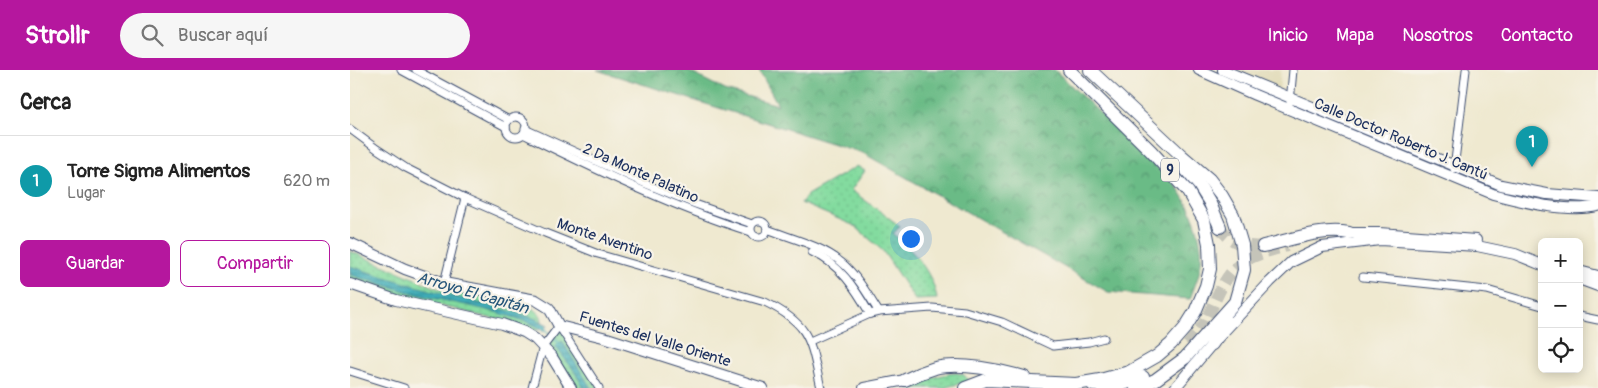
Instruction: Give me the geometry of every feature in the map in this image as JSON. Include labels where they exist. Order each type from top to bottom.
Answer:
[{"type":"highway","name":"9","points":[[965,388],[986,380],[1076,384],[1129,372],[1157,356],[1171,344],[1185,328],[1195,312],[1206,286],[1210,269],[1209,244],[1204,220],[1188,192],[1151,151],[1069,70]]},
{"type":"highway","name":"9","points":[[1090,70],[1140,118],[1209,179],[1233,215],[1242,245],[1244,260],[1242,282],[1235,302],[1185,358],[1155,380],[1136,388]]},
{"type":"highway","points":[[1140,118],[1150,132],[1199,184],[1209,201],[1220,228]]},
{"type":"highway","points":[[1263,246],[1316,234],[1338,231],[1349,233]]},
{"type":"highway","points":[[1294,244],[1349,233]]},
{"type":"highway","points":[[1212,344],[1232,314],[1235,302]]},
{"type":"highway","points":[[1076,384],[1115,387],[1130,382],[1155,370],[1188,345]]},
{"type":"highway","points":[[902,384],[936,368],[974,368],[1006,372],[1048,383]]},
{"type":"street","points":[[401,70],[508,124]]},
{"type":"street","points":[[416,70],[508,124]]},
{"type":"street","name":"Calle Doctor Roberto J. Cantú","points":[[1199,70],[1501,185],[1547,194],[1598,198]]},
{"type":"street","name":"Calle Doctor Roberto J. Cantú","points":[[1223,70],[1289,104],[1493,194],[1523,202],[1565,207],[1598,206]]},
{"type":"street","points":[[1289,104],[1293,70]]},
{"type":"street","points":[[1452,177],[1466,70]]},
{"type":"street","points":[[515,118],[520,119],[524,123],[524,132],[517,137],[511,136],[507,132],[508,124],[515,118]]},
{"type":"street","name":"Monte Aventino","points":[[350,129],[377,150],[406,168],[465,198],[545,233],[598,254],[765,302],[791,316],[810,341],[821,388]]},
{"type":"street","name":"2 Da Monte Palatino","points":[[524,132],[642,190],[691,211],[752,228]]},
{"type":"street","points":[[444,283],[465,198]]},
{"type":"street","points":[[756,222],[761,222],[765,225],[766,232],[761,237],[756,237],[752,228],[756,222]]},
{"type":"street","points":[[766,232],[828,253],[841,262],[854,276],[879,312]]},
{"type":"street","points":[[766,232],[823,256],[836,266],[854,287],[870,314]]},
{"type":"street","points":[[1349,233],[1379,233],[1483,240],[1516,248],[1538,256]]},
{"type":"street","points":[[1175,388],[1212,344],[1270,282],[1292,262],[1322,247],[1380,240],[1477,246],[1515,254],[1538,263]]},
{"type":"street","name":"Fuentes del Valle Oriente","points":[[350,243],[405,269],[444,283],[536,300],[549,308],[559,326],[607,338],[763,388]]},
{"type":"street","points":[[1583,272],[1598,276]]},
{"type":"street","points":[[1363,276],[1487,290],[1538,305]]},
{"type":"street","points":[[1583,280],[1598,286]]},
{"type":"street","points":[[350,284],[396,300],[502,324],[524,332],[535,338],[552,357],[571,388]]},
{"type":"street","points":[[810,341],[870,314],[932,308],[965,311],[1002,322],[1054,346],[1090,342],[1104,338]]},
{"type":"street","points":[[1583,317],[1598,320]]},
{"type":"street","points":[[532,388],[543,347],[559,326],[599,388]]},
{"type":"street","points":[[350,371],[404,388]]},
{"type":"street","points":[[864,388],[902,384]]},
{"type":"shaded area","points":[[1227,70],[1281,70],[1279,91]]},
{"type":"green space","points":[[597,70],[686,70],[725,90],[778,105],[759,70],[1055,70],[1171,179],[1177,187],[1194,218],[1200,240],[1201,262],[1197,281],[1190,299],[1108,292],[863,153]]},
{"type":"green space","points":[[857,166],[865,171],[851,190],[900,226],[893,234],[908,248],[927,271],[937,299],[915,300],[883,251],[855,226],[801,203],[807,195]]},
{"type":"green space","points":[[350,251],[439,289],[530,307],[540,315],[542,321],[541,328],[532,330],[387,292],[350,280]]},
{"type":"green space","points":[[559,326],[599,388],[571,388],[543,347]]},
{"type":"green space","points":[[957,373],[964,375],[969,381],[943,388],[908,388],[938,376]]},
{"type":"water","points":[[350,266],[418,287],[526,315],[548,325],[544,331],[535,325],[507,315],[419,295],[351,275]]},
{"type":"water","points":[[562,341],[591,388],[584,388],[573,369],[555,346]]},
{"type":"waterway","name":"Arroyo El Capitán","points":[[544,328],[560,344]]},
{"type":"tunnel","points":[[1220,227],[1233,241],[1244,245],[1263,246]]},
{"type":"tunnel","points":[[1188,345],[1200,330],[1228,276],[1240,264],[1251,258],[1287,246]]},
{"type":"place","name":"Torre Sigma Alimentos","points":[[1532,167]]}]
